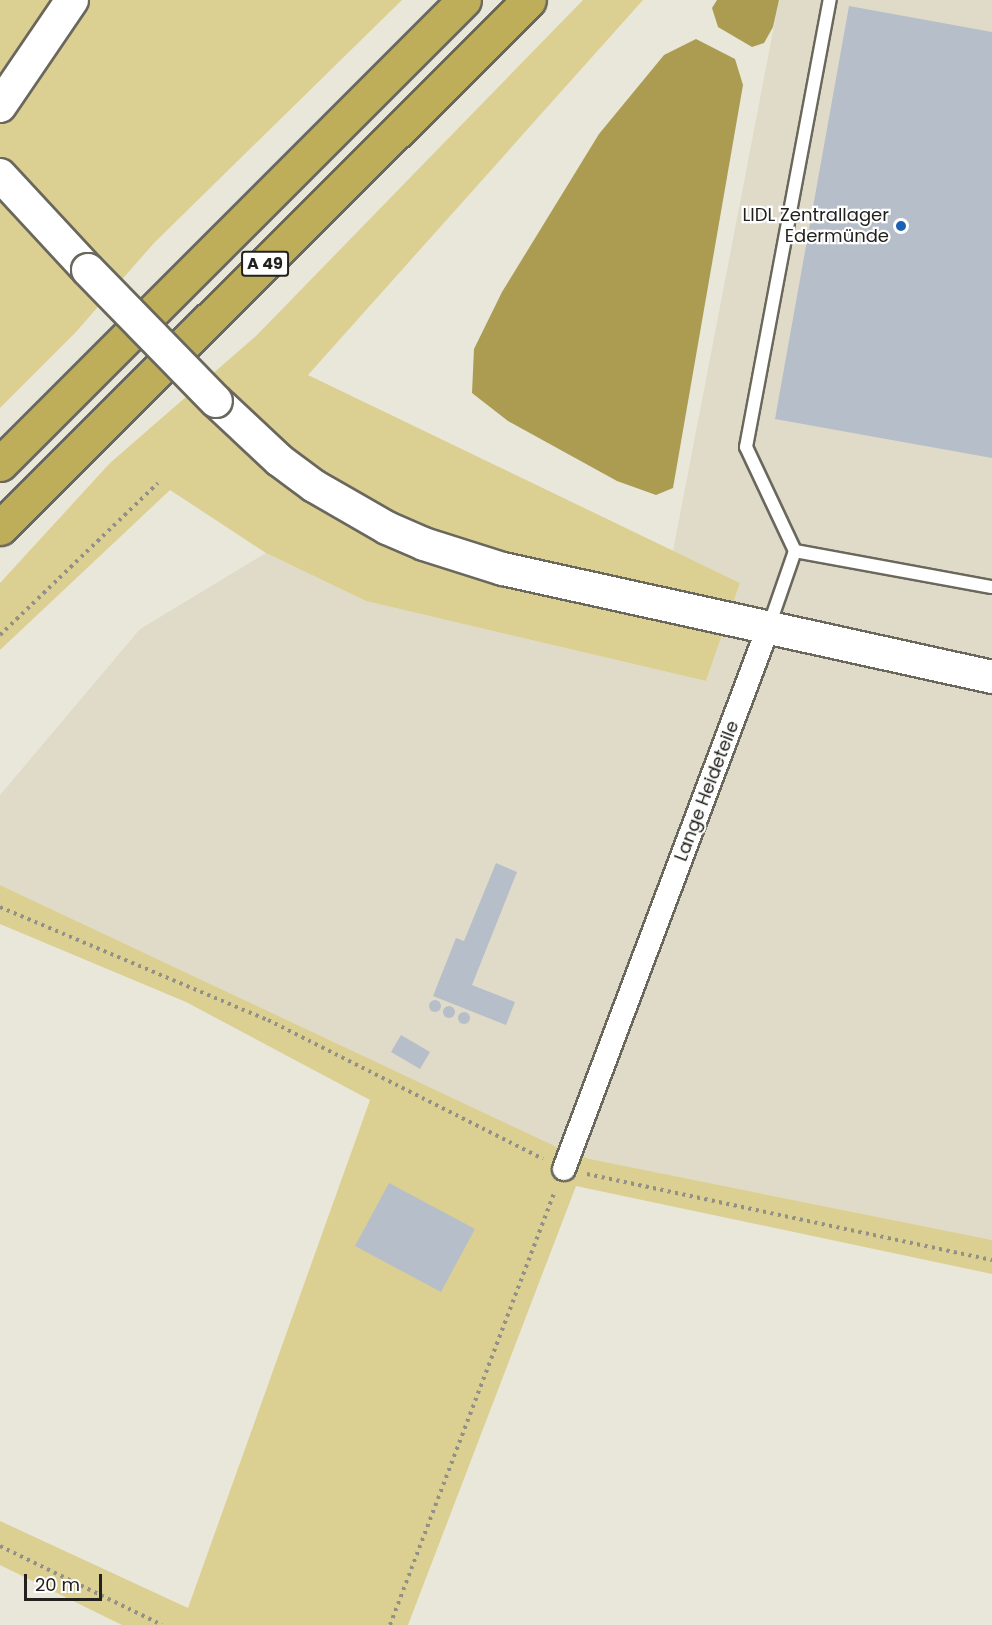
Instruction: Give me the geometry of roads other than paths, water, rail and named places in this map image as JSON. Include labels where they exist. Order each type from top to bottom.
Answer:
[{"type":"highway","name":"A 49","points":[[0,464],[464,0]]},
{"type":"highway","name":"A 49","points":[[0,528],[529,0]]},
{"type":"street","points":[[0,106],[72,0]]},
{"type":"street","points":[[0,175],[88,270],[263,446],[314,486],[350,508],[424,544],[503,568],[992,677]]},
{"type":"street","name":"Lange Heideteile","points":[[564,1169],[768,628]]},
{"type":"lane","points":[[768,628],[795,551],[746,447],[830,0]]},
{"type":"lane","points":[[795,551],[992,586]]},
{"type":"place","name":"LIDL Zentrallager Edermünde","points":[[901,226]]}]
